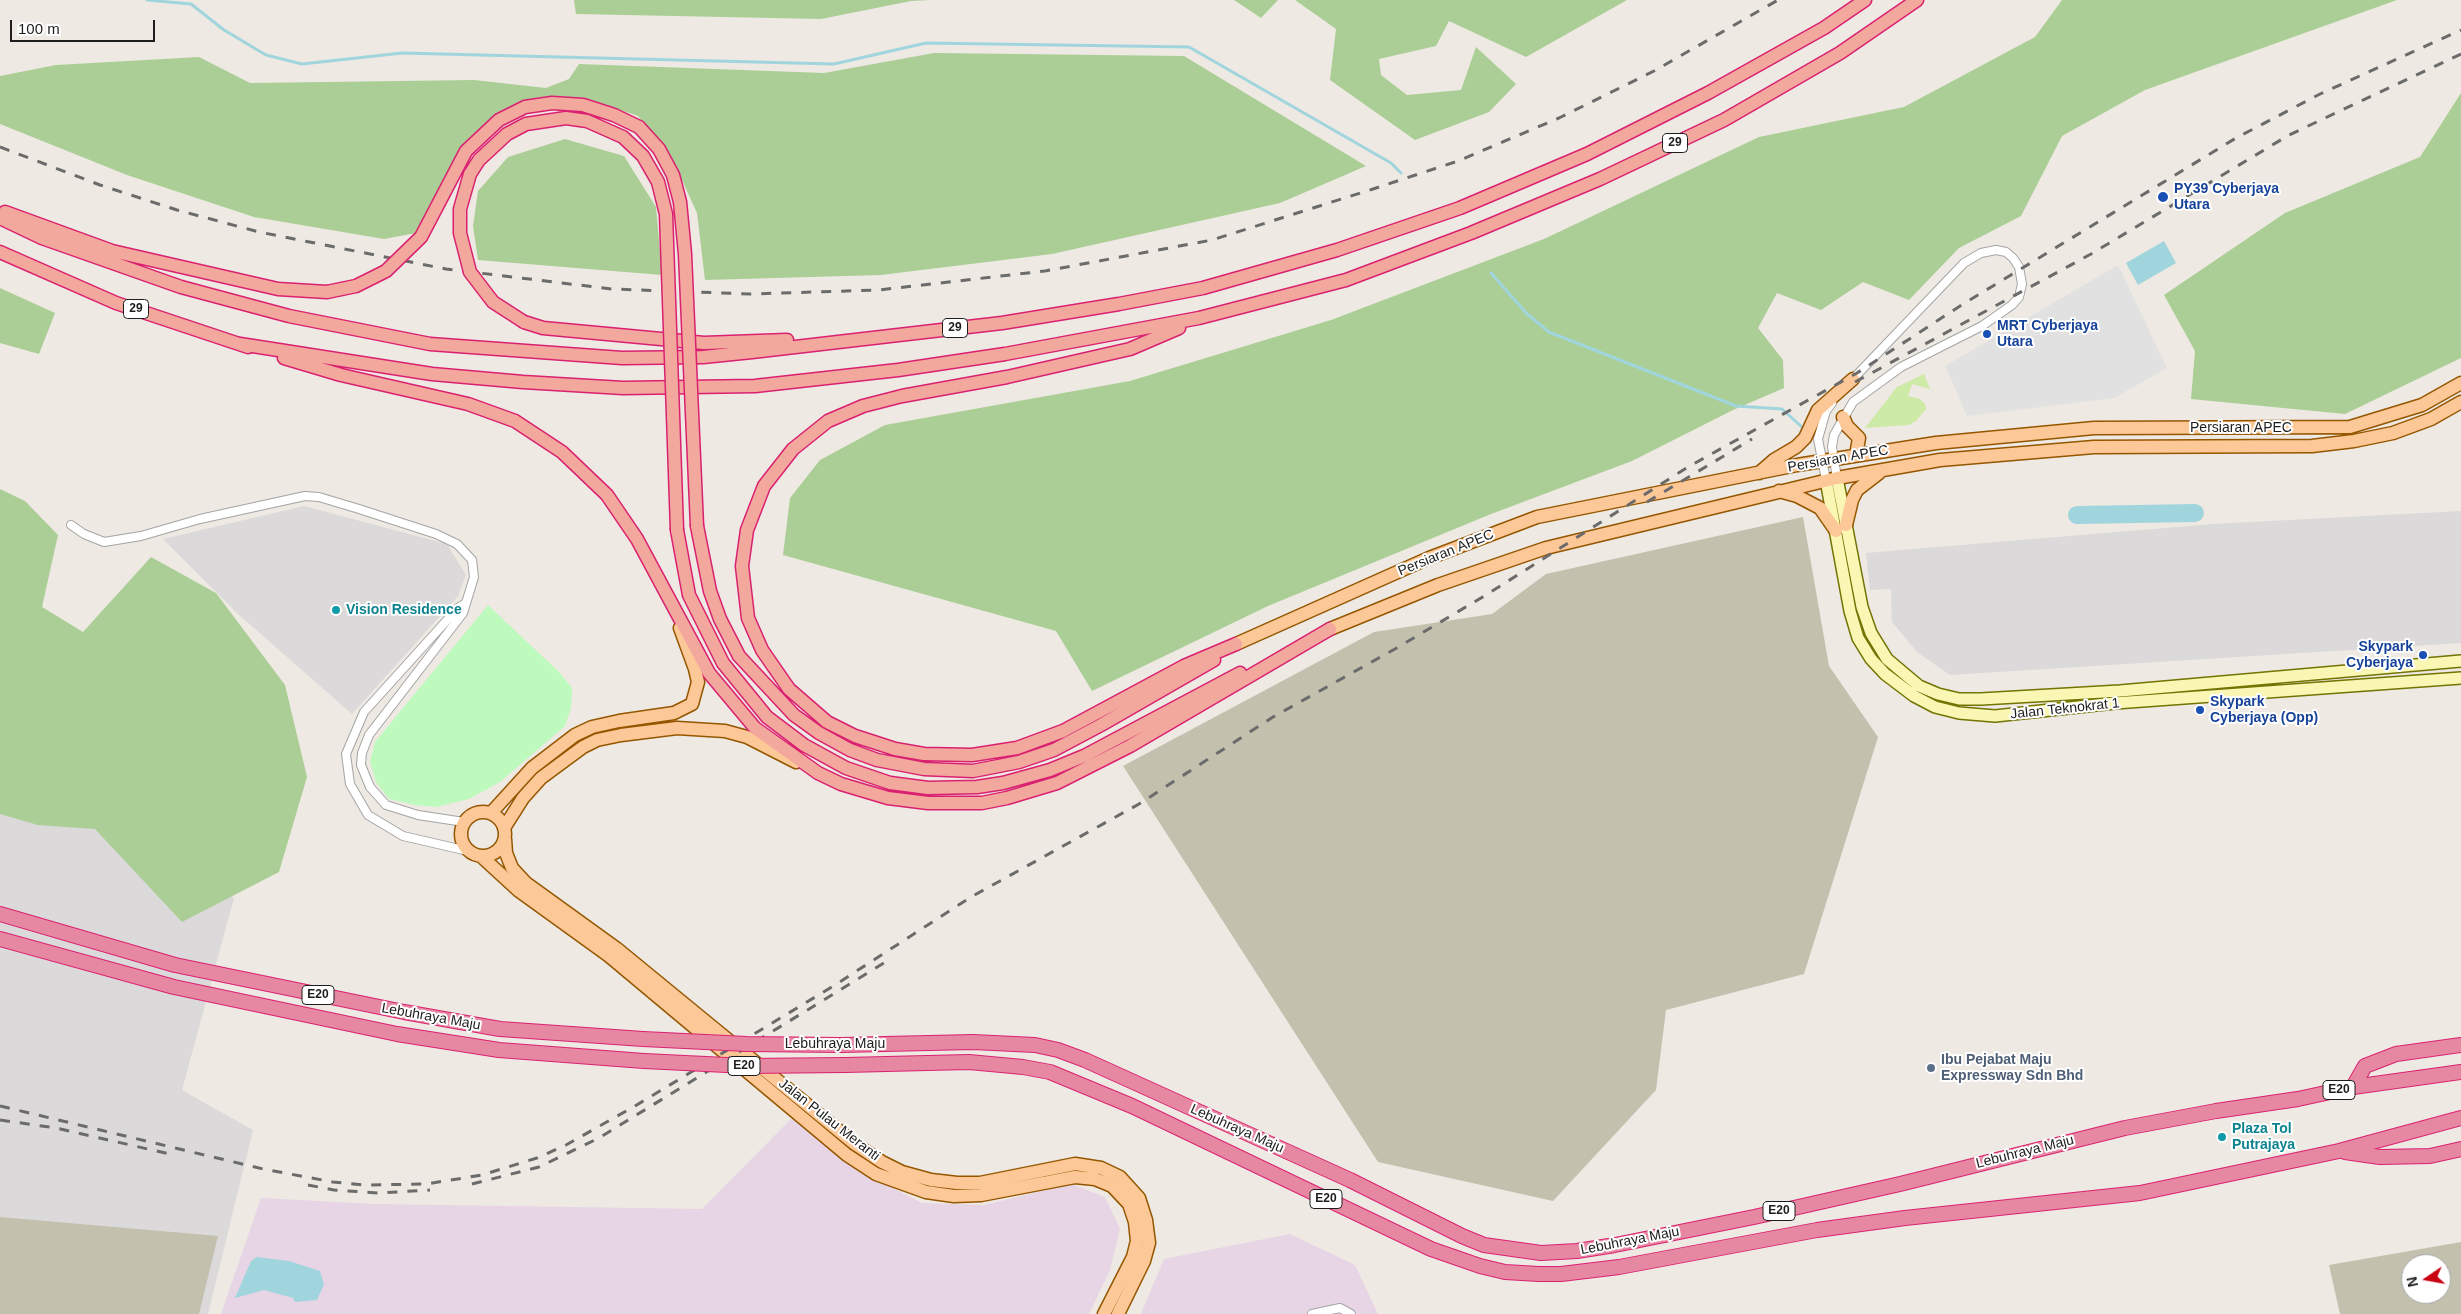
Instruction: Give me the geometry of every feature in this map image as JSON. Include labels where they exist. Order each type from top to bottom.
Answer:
[{"type":"highway","name":"29","points":[[0,218],[42,238],[181,287],[289,316],[430,344],[622,358],[694,357],[892,335],[1002,322],[1203,288],[1337,250],[1450,211],[1587,154],[1708,93],[1824,28],[1864,0]]},
{"type":"highway","name":"29","points":[[0,252],[116,303],[240,344],[432,374],[623,388],[755,386],[898,370],[1005,354],[1199,318],[1346,280],[1471,233],[1600,179],[1724,120],[1840,54],[1917,0]]},
{"type":"highway","points":[[0,211],[112,252],[278,289],[327,292],[356,286],[386,271],[421,237],[466,151],[499,120],[525,107],[552,103],[583,105],[614,115],[639,127],[659,149],[673,175],[680,202],[685,254],[697,526],[710,591],[720,619],[739,656],[784,705],[819,733],[850,750],[893,764],[924,769],[973,770],[1019,762],[1054,750],[1101,726],[1209,663],[1236,644]]},
{"type":"highway","points":[[892,335],[704,343],[543,328],[524,322],[493,302],[470,272],[460,233],[460,209],[470,174],[479,160],[506,134],[526,124],[566,118],[587,121],[623,137],[643,156],[658,182],[666,214],[677,530],[689,595],[723,664],[767,717],[804,745],[846,768],[890,783],[928,788],[977,787],[1003,783],[1050,770],[1084,756],[1208,689],[1330,629]]},
{"type":"highway","points":[[1199,318],[1130,350],[1007,377],[902,396],[863,406],[828,421],[793,449],[764,486],[747,530],[742,566],[748,618],[762,650],[789,689],[827,722],[855,736],[895,749],[924,754],[972,756],[1017,748],[1064,731],[1176,670],[1236,644]]},
{"type":"highway","points":[[240,344],[341,375],[468,404],[515,421],[562,452],[607,495],[637,539],[709,673],[755,728],[818,773],[840,784],[888,798],[928,803],[982,802],[1007,798],[1058,783],[1082,772],[1330,629]]},
{"type":"highway","name":"Lebuhraya Maju","points":[[0,914],[175,965],[404,1012],[500,1029],[747,1044],[840,1045],[972,1042],[1035,1045],[1058,1050],[1085,1060],[1350,1180],[1462,1236],[1484,1245],[1541,1252],[1577,1251],[1615,1246],[1890,1186],[2125,1128],[2216,1111],[2298,1100],[2353,1087],[2461,1072]]},
{"type":"highway","name":"Lebuhraya Maju","points":[[0,939],[174,987],[398,1034],[499,1050],[644,1062],[747,1066],[969,1062],[1023,1067],[1050,1072],[1132,1106],[1431,1249],[1480,1266],[1505,1272],[1561,1274],[1619,1267],[1807,1232],[1905,1218],[2140,1193],[2339,1151],[2461,1118]]},
{"type":"highway","points":[[2353,1087],[2365,1066],[2396,1054],[2461,1045]]},
{"type":"highway","points":[[2339,1151],[2380,1157],[2430,1156],[2461,1149]]},
{"type":"main road","points":[[1759,473],[1774,460],[1796,448],[1806,438],[1818,410],[1853,379]]},
{"type":"main road","name":"Persiaran APEC","points":[[1236,644],[1429,558],[1537,517],[1827,460],[1936,443],[2094,428],[2350,426],[2422,405],[2461,383]]},
{"type":"main road","name":"Persiaran APEC","points":[[1330,629],[1438,585],[1546,548],[1831,479],[1940,460],[2094,447],[2312,446],[2354,441],[2392,433],[2431,419],[2461,402]]},
{"type":"main road","points":[[1843,417],[1847,426],[1859,438],[1856,455]]},
{"type":"main road","points":[[1778,491],[1797,496],[1820,508],[1841,528],[1857,490],[1881,471]]},
{"type":"main road","name":"Jalan Teknokrat 1","points":[[1831,479],[1841,528],[1866,619],[1887,659],[1919,686],[1938,694],[1958,699],[1981,700],[2120,691],[2461,661]]},
{"type":"main road","name":"Jalan Teknokrat 1","points":[[1841,528],[1853,625],[1871,660],[1885,674],[1914,696],[1935,707],[1959,714],[1995,716],[2115,703],[2461,678]]},
{"type":"main road","points":[[491,813],[532,768],[576,735],[592,727],[674,713],[692,704],[698,682],[696,669],[671,605]]},
{"type":"main road","points":[[505,833],[498,817],[491,813],[476,813],[464,822],[460,838],[468,852],[482,857],[497,852],[523,798],[542,778],[583,747],[597,740],[621,734],[677,728],[725,731],[747,736],[818,773]]},
{"type":"main road","name":"Jalan Pulau Meranti","points":[[505,833],[506,853],[512,868],[526,883],[616,948],[855,1144],[882,1162],[902,1172],[931,1180],[957,1183],[980,1183],[1075,1164],[1101,1168],[1120,1177],[1139,1198],[1146,1220],[1148,1244],[1144,1261],[1118,1314]]},
{"type":"main road","name":"Jalan Pulau Meranti","points":[[482,857],[519,891],[609,956],[847,1155],[876,1174],[926,1192],[954,1196],[981,1195],[1075,1177],[1095,1179],[1112,1186],[1129,1204],[1135,1222],[1137,1241],[1133,1257],[1104,1314]]},
{"type":"street","points":[[1831,479],[1827,460],[1818,439],[1826,411],[1853,379],[1964,263],[1981,252],[1996,250],[2006,252],[2019,266],[2022,284],[2019,296],[2012,306],[1982,326],[1885,378],[1853,402],[1834,435],[1827,460],[1831,479]]},
{"type":"street","points":[[71,525],[84,534],[104,542],[141,536],[264,504],[304,496],[319,497],[436,534],[457,544],[472,560],[474,577],[463,613],[369,735],[362,753],[361,766],[370,788],[386,805],[418,815],[464,822]]},
{"type":"street","points":[[466,603],[458,608],[364,712],[346,754],[350,784],[368,815],[403,836],[468,852]]},
{"type":"street","points":[[1312,1314],[1340,1308],[1351,1314]]},
{"type":"shaded area","points":[[2118,265],[2167,368],[2114,398],[1967,416],[1945,366]]},
{"type":"shaded area","name":"Vision Residence","points":[[304,506],[447,544],[466,575],[458,596],[352,714],[238,614],[163,539]]},
{"type":"shaded area","points":[[2461,511],[2461,643],[1950,675],[1917,652],[1892,622],[1891,589],[1870,590],[1866,553],[2213,524]]},
{"type":"shaded area","points":[[1803,517],[1829,666],[1878,737],[1804,974],[1666,1010],[1656,1090],[1553,1201],[1378,1162],[1123,766],[1374,632],[1492,614],[1546,574]]},
{"type":"shaded area","points":[[0,724],[234,898],[182,1090],[253,1130],[208,1314],[0,1314]]},
{"type":"shaded area","points":[[793,1117],[863,1173],[922,1203],[984,1205],[1071,1184],[1105,1197],[1120,1229],[1110,1270],[1089,1314],[221,1314],[261,1198],[374,1204],[702,1209]]},
{"type":"shaded area","points":[[0,1217],[218,1236],[199,1314],[0,1314]]},
{"type":"shaded area","points":[[1290,1234],[1355,1265],[1378,1314],[1141,1314],[1164,1259]]},
{"type":"shaded area","points":[[2461,1242],[2461,1314],[2340,1314],[2329,1265]]},
{"type":"green space","points":[[574,0],[930,0],[911,1],[821,19],[576,14]]},
{"type":"green space","points":[[1234,0],[1278,0],[1261,18]]},
{"type":"green space","points":[[1295,0],[1627,0],[1526,57],[1449,21],[1436,46],[1379,59],[1381,75],[1407,95],[1461,90],[1476,47],[1516,84],[1489,112],[1415,140],[1330,80],[1336,29]]},
{"type":"green space","points":[[2062,0],[2397,0],[2145,90],[2062,136],[2021,216],[1959,248],[1909,300],[1863,282],[1821,310],[1777,293],[1758,328],[1783,360],[1784,388],[1733,410],[1632,461],[1491,514],[1268,606],[1092,691],[1056,631],[783,555],[790,498],[820,460],[885,425],[1130,381],[1331,320],[1544,239],[1759,137],[1904,107],[2035,37]]},
{"type":"green space","points":[[934,53],[1184,56],[1366,166],[1280,203],[1052,254],[881,275],[705,280],[697,213],[672,158],[638,116],[585,98],[536,99],[501,114],[461,147],[416,233],[384,239],[254,217],[127,175],[0,124],[0,76],[56,65],[199,57],[250,83],[474,80],[546,88],[569,79],[579,64],[824,73]]},
{"type":"green space","points":[[2461,93],[2461,358],[2345,414],[2191,399],[2195,351],[2164,295],[2285,213],[2420,157]]},
{"type":"green space","points":[[565,139],[624,156],[656,207],[662,275],[478,260],[473,226],[478,191],[508,157]]},
{"type":"green space","points":[[0,288],[55,313],[39,354],[0,343]]},
{"type":"green space","points":[[1924,374],[1930,389],[1912,384],[1908,396],[1920,399],[1925,404],[1926,409],[1916,421],[1909,425],[1865,428],[1897,387]]},
{"type":"green space","points":[[0,489],[25,501],[58,535],[42,607],[83,632],[151,557],[216,593],[285,685],[307,777],[279,872],[182,922],[95,829],[38,825],[0,814]]},
{"type":"green space","points":[[488,605],[559,672],[572,688],[571,708],[565,726],[500,782],[469,799],[436,807],[415,805],[389,799],[376,782],[370,762],[375,742]]},
{"type":"water","points":[[2164,241],[2176,263],[2138,285],[2126,263]]},
{"type":"water","points":[[257,1257],[289,1261],[320,1271],[324,1284],[317,1300],[295,1302],[293,1298],[264,1290],[235,1298],[251,1261]]},
{"type":"waterway","points":[[147,0],[191,4],[224,30],[266,55],[302,64],[402,53],[834,64],[926,43],[1189,47],[1391,163],[1401,173]]},
{"type":"waterway","points":[[1491,273],[1526,313],[1549,332],[1736,406],[1782,409],[1802,427]]},
{"type":"waterway","points":[[2077,515],[2195,513]]},
{"type":"railway","points":[[0,147],[100,185],[177,210],[259,232],[446,269],[612,289],[750,294],[879,290],[1045,271],[1212,240],[1373,189],[1458,161],[1559,118],[1654,71],[1778,0]]},
{"type":"railway","points":[[0,1106],[263,1169],[333,1182],[364,1185],[426,1184],[482,1175],[537,1158],[566,1145],[635,1106],[835,985],[971,897],[1139,804],[1273,717],[1395,649],[1486,595],[1688,467],[1857,373],[1960,306],[2236,138],[2320,94],[2461,30]]},
{"type":"railway","points":[[1855,382],[2091,254],[2289,135],[2461,54]]},
{"type":"railway","points":[[1647,502],[1752,439]]},
{"type":"railway","points":[[472,1184],[539,1167],[599,1138],[892,958]]},
{"type":"railway","points":[[0,1120],[56,1128],[174,1155]]},
{"type":"railway","points":[[308,1185],[334,1190],[378,1193],[430,1190]]},
{"type":"place","name":"PY39 Cyberjaya Utara","points":[[2163,197]]},
{"type":"place","name":"MRT Cyberjaya Utara","points":[[1987,334]]},
{"type":"place","name":"Vision Residence","points":[[336,610]]},
{"type":"place","name":"Skypark Cyberjaya","points":[[2423,655]]},
{"type":"place","name":"Skypark Cyberjaya (Opp)","points":[[2200,710]]},
{"type":"place","name":"Ibu Pejabat Maju Expressway Sdn Bhd","points":[[1931,1068]]},
{"type":"place","name":"Plaza Tol Putrajaya","points":[[2222,1137]]}]
